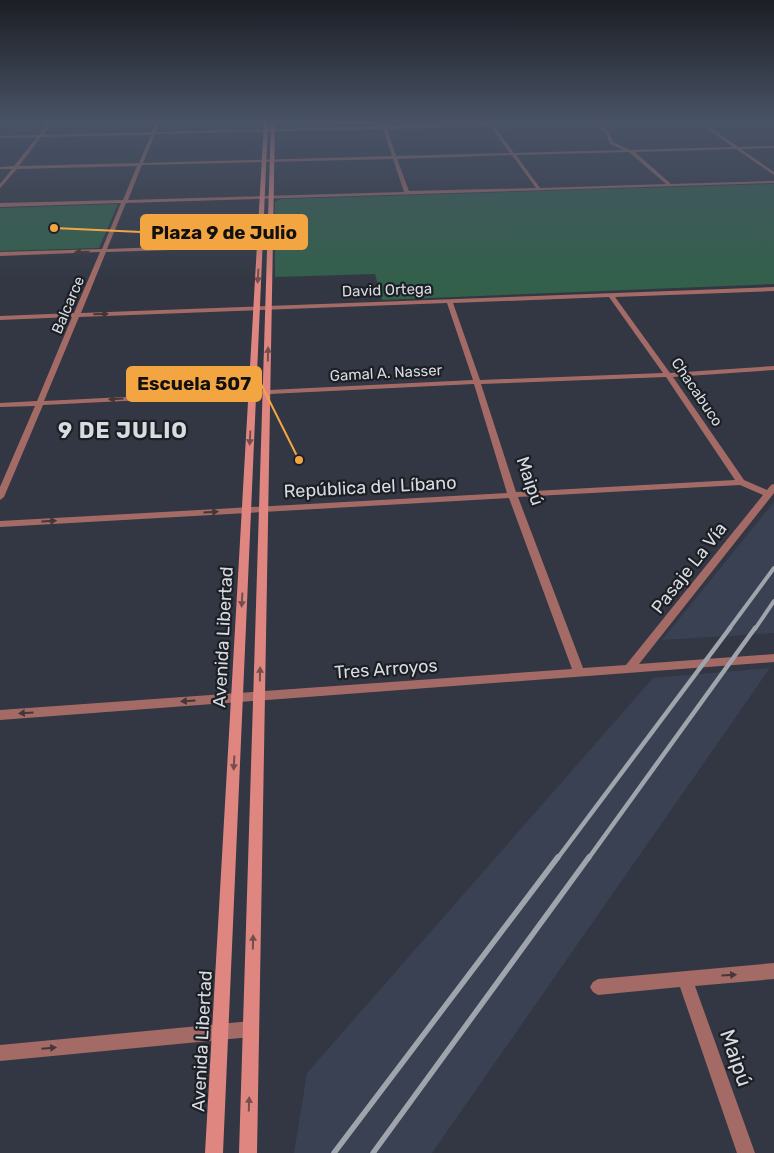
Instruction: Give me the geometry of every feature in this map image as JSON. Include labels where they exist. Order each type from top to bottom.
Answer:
[{"type":"main road","name":"Avenida Libertad","points":[[212,1150],[220,1032],[256,308],[265,245],[268,176]]},
{"type":"main road","name":"Avenida Libertad","points":[[248,1153],[269,308],[265,245]]},
{"type":"street","points":[[0,187],[9,176]]},
{"type":"street","name":"Balcarce","points":[[0,497],[137,176]]},
{"type":"street","points":[[401,176],[407,193]]},
{"type":"street","points":[[529,176],[539,189]]},
{"type":"street","points":[[659,176],[670,185]]},
{"type":"street","points":[[0,205],[774,182]]},
{"type":"street","points":[[0,254],[265,245]]},
{"type":"street","name":"David Ortega","points":[[0,318],[774,289]]},
{"type":"street","name":"Chacabuco","points":[[611,294],[741,482]]},
{"type":"street","name":"Maipú","points":[[448,301],[477,382],[514,496],[578,673]]},
{"type":"street","name":"Gamal A. Nasser","points":[[0,405],[477,382],[668,375],[774,368]]},
{"type":"street","points":[[741,482],[771,491]]},
{"type":"street","name":"República del Líbano","points":[[0,524],[741,482]]},
{"type":"street","name":"Pasaje La Vía","points":[[629,670],[771,491]]},
{"type":"street","name":"Tres Arroyos","points":[[0,715],[774,658]]},
{"type":"street","points":[[598,987],[684,978],[774,972]]},
{"type":"street","name":"Maipú","points":[[684,978],[746,1153]]},
{"type":"street","points":[[0,1053],[251,1029]]},
{"type":"shaded area","points":[[774,502],[774,633],[662,640]]},
{"type":"shaded area","points":[[770,668],[432,1153],[294,1153],[307,1073],[653,678]]},
{"type":"green space","points":[[774,184],[774,284],[382,300],[375,274],[275,277],[275,202],[281,199]]},
{"type":"green space","points":[[118,204],[99,248],[0,251],[0,208]]},
{"type":"railway","points":[[729,629],[774,568]]},
{"type":"railway","points":[[755,629],[774,601]]},
{"type":"railway","points":[[557,859],[730,628]]},
{"type":"railway","points":[[588,859],[755,628]]},
{"type":"railway","points":[[334,1153],[558,857]]},
{"type":"railway","points":[[373,1153],[589,857]]},
{"type":"place","name":"Plaza 9 de Julio","points":[[54,228]]},
{"type":"place","name":"Escuela 507","points":[[299,460]]},
{"type":"district","name":"9 DE JULIO","points":[[123,430]]}]
